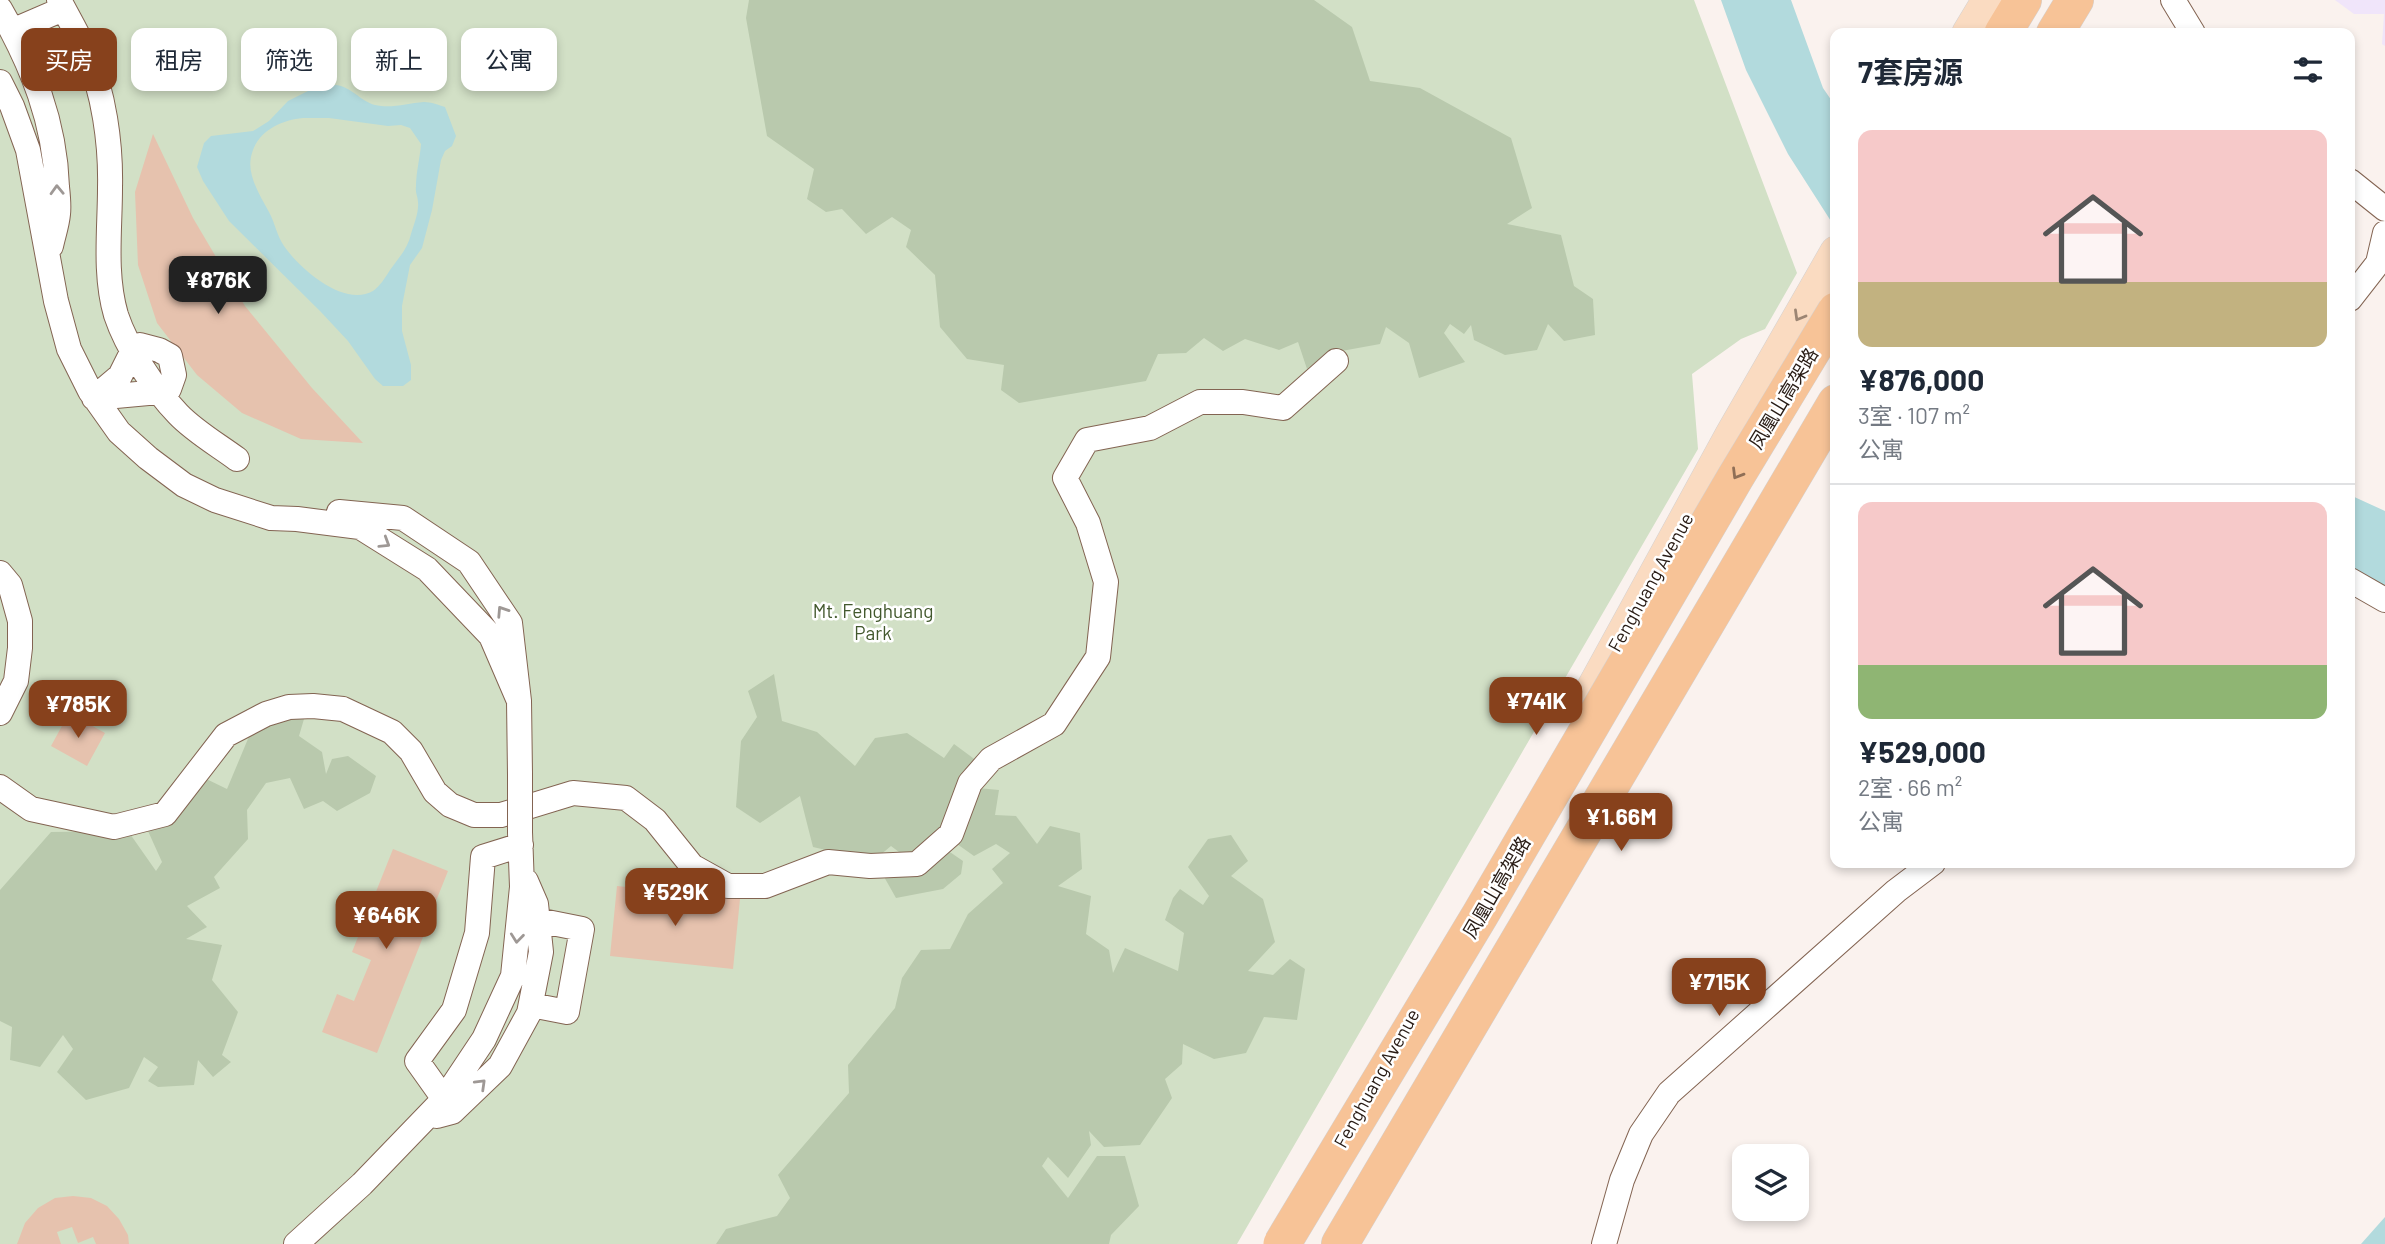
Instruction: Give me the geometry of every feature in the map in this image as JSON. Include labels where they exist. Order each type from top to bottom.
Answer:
[{"type":"highway","points":[[2006,28],[2024,0]]},
{"type":"highway","points":[[2058,28],[2075,0]]},
{"type":"highway","name":"凤凰山高架路","points":[[1283,1244],[1830,321]]},
{"type":"highway","points":[[1340,1244],[1830,413]]},
{"type":"main road","points":[[1971,28],[1987,0]]},
{"type":"main road","points":[[2077,28],[2093,0]]},
{"type":"main road","name":"Fenghuang Avenue","points":[[1283,1244],[1830,261]]},
{"type":"main road","points":[[1358,1244],[1830,444]]},
{"type":"street","points":[[2173,0],[2190,28]]},
{"type":"street","points":[[12,31],[61,4],[87,54],[101,99],[108,144],[111,280],[117,315],[133,350]]},
{"type":"street","points":[[0,9],[39,87],[50,129],[57,169],[58,213],[48,257]]},
{"type":"street","points":[[0,82],[28,150],[56,301],[69,349],[94,398],[119,432],[184,485],[215,500],[271,518],[359,527],[428,569],[491,636],[519,701]]},
{"type":"street","points":[[2355,185],[2385,209]]},
{"type":"street","points":[[2355,293],[2378,263],[2385,233]]},
{"type":"street","points":[[139,345],[170,356],[174,374],[169,388],[94,398],[120,376],[133,350],[139,345]]},
{"type":"street","points":[[0,787],[31,809],[114,827],[166,814],[226,735],[266,714],[289,707],[313,706],[343,709],[391,732],[411,751],[435,792],[450,805],[474,815],[501,815],[573,793],[626,797],[655,820],[692,866],[728,886],[765,886],[828,862],[870,866],[917,864],[951,834],[970,783],[990,759],[1054,724],[1098,657],[1106,582],[1088,523],[1065,478],[1087,440],[1150,428],[1200,402],[1243,402],[1283,408],[1336,360]]},
{"type":"street","points":[[159,391],[179,416],[237,459]]},
{"type":"street","points":[[296,1244],[362,1184],[444,1099],[484,1038],[513,976],[522,870],[519,701],[510,623],[469,562],[403,518],[339,512],[297,519]]},
{"type":"street","points":[[0,573],[10,585],[20,621],[20,648],[16,681],[0,713]]},
{"type":"street","points":[[2355,583],[2385,600]]},
{"type":"street","points":[[444,1099],[417,1061],[454,1010],[477,933],[483,857],[520,839]]},
{"type":"street","points":[[1604,1244],[1622,1180],[1641,1134],[1669,1093],[1896,891],[1926,868]]},
{"type":"street","points":[[425,1119],[452,1112],[500,1066],[529,1013],[541,952],[536,904],[522,870]]},
{"type":"street","points":[[531,1005],[567,1012],[582,929],[537,920]]},
{"type":"shaded area","points":[[2335,0],[2385,0],[2385,46],[2382,44],[2384,14],[2354,14]]},
{"type":"green space","name":"Mt. Fenghuang Park","points":[[0,0],[1694,0],[1797,273],[1765,329],[1741,339],[1692,374],[1698,449],[1237,1244],[0,1244]]},
{"type":"green space","points":[[749,0],[1314,0],[1352,27],[1370,81],[1420,88],[1511,138],[1532,208],[1507,224],[1561,235],[1574,286],[1593,299],[1595,335],[1564,341],[1548,324],[1537,350],[1505,355],[1474,340],[1471,325],[1464,334],[1450,324],[1444,333],[1465,362],[1419,378],[1409,343],[1386,327],[1380,344],[1325,354],[1307,369],[1298,342],[1279,350],[1245,339],[1223,351],[1204,338],[1186,353],[1158,354],[1146,381],[1019,403],[1001,390],[1004,365],[967,359],[940,327],[935,275],[906,247],[911,230],[892,217],[866,234],[842,209],[826,212],[807,199],[814,169],[767,136],[746,18]]},
{"type":"green space","points":[[774,674],[782,721],[817,732],[855,766],[875,738],[907,733],[944,758],[954,744],[977,761],[967,787],[999,790],[995,815],[1016,816],[1037,844],[1050,826],[1080,833],[1082,869],[1058,886],[1091,896],[1086,934],[1109,950],[1113,973],[1125,948],[1178,971],[1184,933],[1165,920],[1173,898],[1180,889],[1203,905],[1209,896],[1188,867],[1208,839],[1231,835],[1248,861],[1231,876],[1263,899],[1275,942],[1248,971],[1273,975],[1290,959],[1305,969],[1297,1020],[1264,1017],[1246,1053],[1214,1059],[1183,1044],[1182,1064],[1165,1079],[1172,1098],[1140,1145],[1104,1147],[1089,1131],[1091,1145],[1068,1178],[1048,1157],[1042,1166],[1068,1198],[1097,1156],[1125,1156],[1139,1206],[1111,1235],[1109,1244],[716,1244],[726,1229],[777,1216],[790,1198],[778,1175],[849,1093],[848,1065],[895,1008],[902,978],[921,950],[950,949],[968,914],[1003,883],[992,869],[1010,853],[996,844],[974,856],[950,839],[944,848],[963,861],[961,874],[943,889],[896,898],[883,875],[899,852],[891,846],[873,861],[813,847],[800,796],[760,823],[736,807],[741,741],[757,717],[748,691]]},
{"type":"green space","points":[[258,715],[304,719],[299,736],[322,752],[326,774],[332,759],[348,756],[376,776],[370,793],[337,811],[323,801],[304,809],[290,778],[266,783],[247,810],[248,839],[214,877],[220,888],[187,906],[207,927],[186,939],[222,945],[212,980],[238,1012],[222,1055],[231,1062],[213,1077],[198,1060],[194,1085],[158,1087],[148,1081],[158,1067],[144,1057],[129,1088],[86,1100],[57,1072],[73,1049],[63,1035],[40,1067],[10,1060],[12,1027],[0,1021],[0,890],[51,832],[128,831],[156,871],[162,862],[143,820],[196,774],[227,789]]},
{"type":"water","points":[[1721,0],[1791,0],[1823,88],[1830,98],[1830,220],[1788,154],[1746,70]]},
{"type":"water","points":[[337,85],[347,88],[375,105],[424,102],[445,107],[456,136],[441,160],[422,248],[410,265],[402,306],[402,331],[411,365],[411,380],[403,386],[383,386],[375,379],[348,341],[229,221],[197,167],[204,143],[211,136],[253,131],[269,121],[288,101],[308,91],[337,91]],"holes":[[[329,118],[388,126],[401,125],[410,128],[421,144],[416,189],[418,210],[410,239],[380,284],[373,291],[361,295],[349,294],[323,283],[300,265],[284,246],[255,185],[251,157],[264,134],[294,119]]]},
{"type":"water","points":[[2355,497],[2385,511],[2385,586],[2355,571]]},
{"type":"water","points":[[2385,1217],[2385,1244],[2361,1244]]},
{"type":"building","points":[[153,134],[193,218],[245,306],[312,388],[363,443],[301,439],[242,413],[197,375],[157,323],[138,265],[135,192]]},
{"type":"building","points":[[69,713],[105,733],[87,766],[51,746]]},
{"type":"building","points":[[393,849],[448,871],[436,901],[415,893],[409,908],[431,917],[377,1053],[322,1032],[337,994],[354,1001],[371,960],[352,952]]},
{"type":"building","points":[[617,886],[740,899],[733,969],[610,956]]},
{"type":"building","points":[[55,1198],[91,1198],[107,1206],[119,1219],[128,1235],[129,1244],[96,1244],[93,1237],[78,1243],[72,1227],[57,1232],[61,1244],[17,1244],[25,1223],[38,1208]]}]
